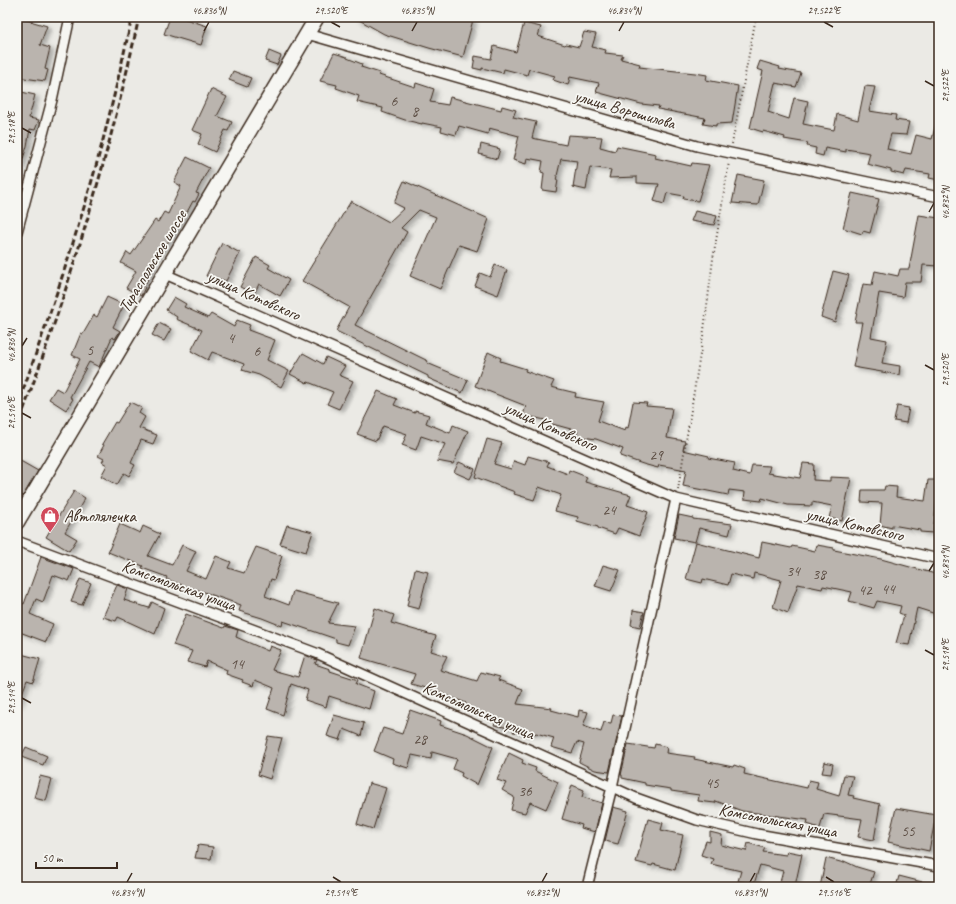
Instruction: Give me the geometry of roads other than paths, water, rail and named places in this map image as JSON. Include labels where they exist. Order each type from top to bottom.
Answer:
[{"type":"main road","name":"Тираспольское шоссе","points":[[17,522],[317,17]]},
{"type":"street","points":[[17,232],[52,100],[70,17]]},
{"type":"street","name":"улица Ворошилова","points":[[307,34],[697,146],[939,197]]},
{"type":"street","name":"улица Котовского","points":[[165,274],[676,499],[939,559]]},
{"type":"street","points":[[587,887],[612,787],[676,499]]},
{"type":"street","name":"Комсомольская улица","points":[[17,541],[316,653],[636,798],[696,820],[757,834],[939,866]]},
{"type":"railway","points":[[17,407],[58,291],[88,195],[132,17]]},
{"type":"railway","points":[[17,427],[36,377],[86,224],[101,173],[139,17]]},
{"type":"place","name":"Автолялечка","points":[[50,533]]}]
